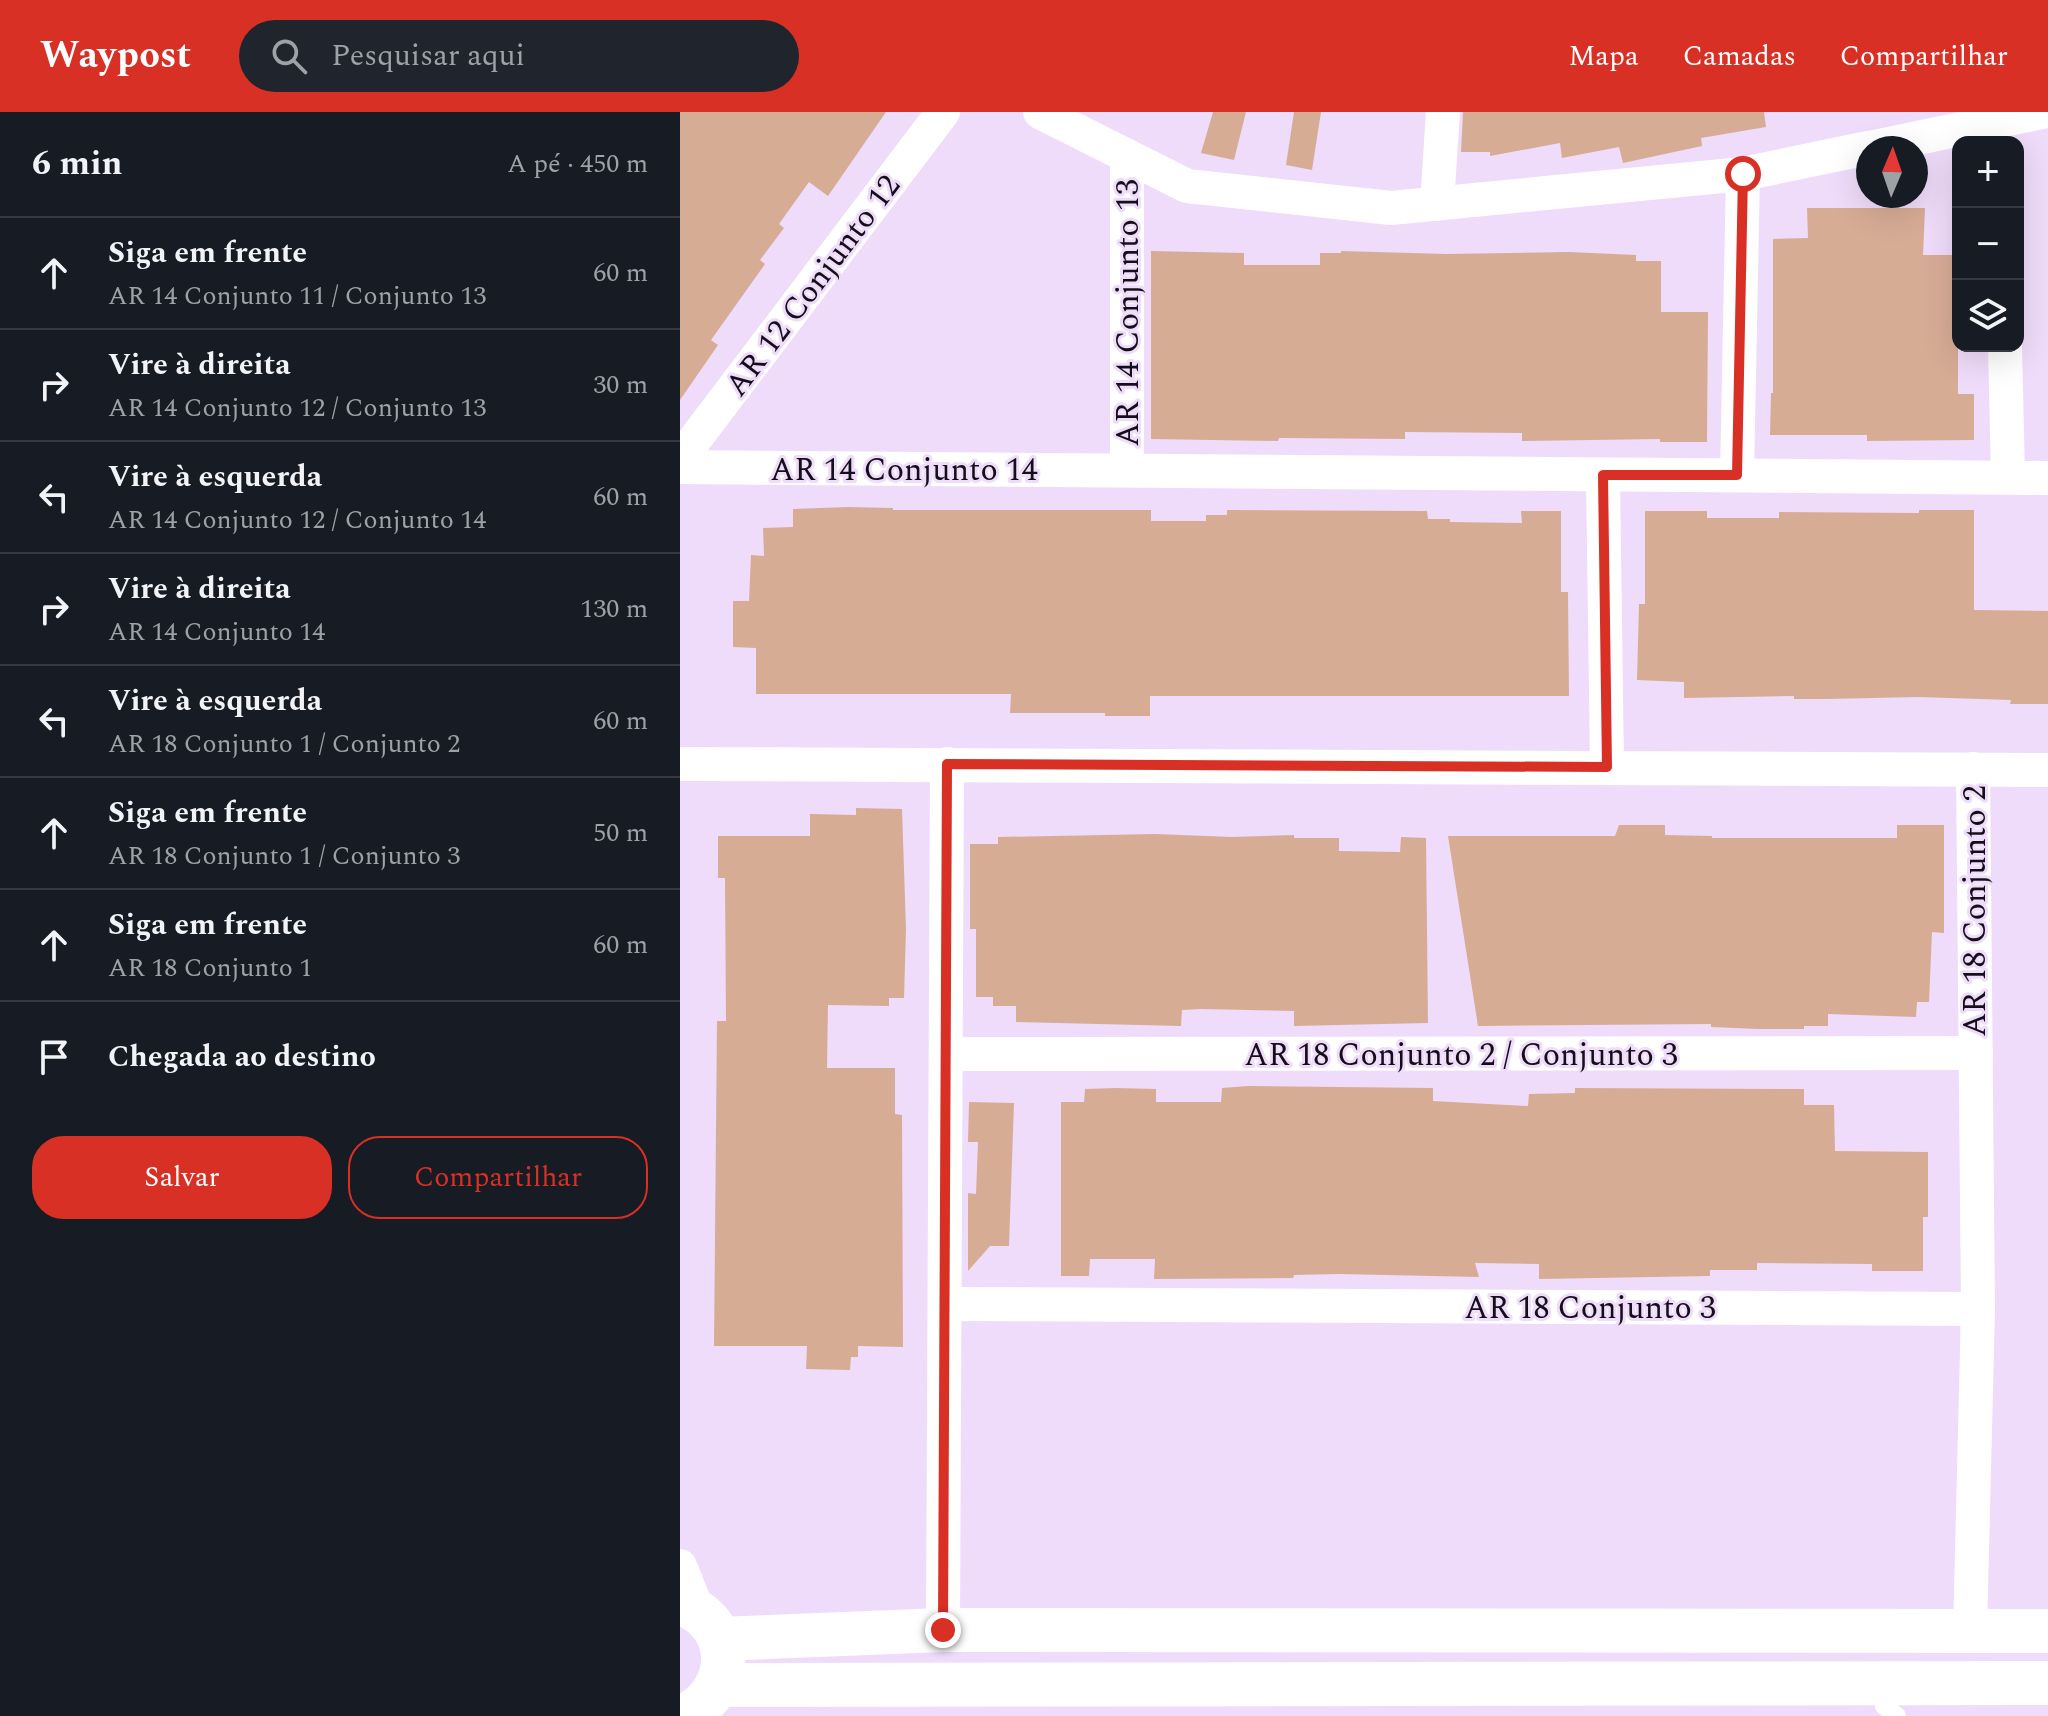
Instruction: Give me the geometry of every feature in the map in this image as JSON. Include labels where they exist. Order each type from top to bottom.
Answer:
[{"type":"street","name":"AR 12 Conjunto 12","points":[[680,459],[943,112]]},
{"type":"street","points":[[1040,112],[1187,186],[1391,208],[1743,174],[1856,151]]},
{"type":"street","points":[[1437,204],[1443,112]]},
{"type":"street","points":[[1928,141],[2002,132],[2042,112]]},
{"type":"street","name":"AR 14 Conjunto 13","points":[[1127,156],[1127,470]]},
{"type":"street","points":[[1737,475],[1743,174]]},
{"type":"street","points":[[2005,352],[2008,477]]},
{"type":"street","name":"AR 14 Conjunto 14","points":[[680,467],[2048,478]]},
{"type":"street","points":[[1603,475],[1607,767]]},
{"type":"street","points":[[680,764],[2048,770]]},
{"type":"street","points":[[943,1630],[947,764]]},
{"type":"street","name":"AR 18 Conjunto 2","points":[[1973,769],[1976,1053]]},
{"type":"street","points":[[1970,1631],[1978,1309],[1976,1053]]},
{"type":"street","name":"AR 18 Conjunto 2 / Conjunto 3","points":[[947,1054],[1976,1053]]},
{"type":"street","name":"AR 18 Conjunto 3","points":[[946,1304],[1978,1309]]},
{"type":"street","points":[[680,1566],[723,1670],[719,1685],[703,1706],[685,1716]]},
{"type":"street","points":[[699,1617],[943,1630],[2048,1631]]},
{"type":"street","points":[[719,1685],[1514,1683],[1888,1701],[2048,1683]]},
{"type":"building","points":[[680,112],[886,112],[828,196],[809,182],[779,224],[784,228],[760,260],[765,264],[711,340],[718,345],[680,400]]},
{"type":"building","points":[[1213,112],[1246,112],[1234,160],[1201,153]]},
{"type":"building","points":[[1294,112],[1321,112],[1312,170],[1286,165]]},
{"type":"building","points":[[1463,112],[1764,112],[1766,127],[1701,138],[1702,146],[1623,163],[1619,147],[1562,158],[1560,143],[1490,156],[1490,152],[1461,152]]},
{"type":"building","points":[[1807,208],[1925,208],[1923,255],[1952,255],[1952,352],[1958,352],[1958,394],[1974,394],[1974,440],[1867,441],[1867,435],[1770,435],[1773,239],[1808,238]]},
{"type":"building","points":[[1151,251],[1244,253],[1244,265],[1320,265],[1320,253],[1341,251],[1446,254],[1569,252],[1636,255],[1636,261],[1661,261],[1661,312],[1708,312],[1707,442],[1660,442],[1660,439],[1522,441],[1522,433],[1405,432],[1405,439],[1151,439]]},
{"type":"building","points":[[848,507],[893,510],[1151,510],[1151,521],[1206,521],[1206,515],[1227,515],[1227,510],[1427,511],[1428,519],[1450,519],[1450,522],[1522,523],[1521,511],[1561,511],[1561,592],[1568,592],[1569,696],[1150,696],[1150,716],[1105,716],[1105,713],[1010,713],[1011,694],[756,694],[756,648],[733,647],[733,601],[749,601],[751,555],[764,556],[763,528],[793,527],[793,509]]},
{"type":"building","points":[[1919,510],[1974,510],[1974,610],[2048,611],[2048,704],[1918,697],[1684,698],[1684,682],[1637,680],[1639,604],[1645,604],[1645,511],[1707,511],[1707,518],[1779,518],[1779,512],[1919,513]]},
{"type":"building","points":[[856,808],[902,809],[906,929],[904,998],[889,998],[889,1006],[828,1005],[827,1068],[895,1068],[895,1114],[902,1115],[903,1347],[858,1346],[858,1357],[851,1357],[850,1370],[806,1369],[807,1346],[714,1346],[717,1021],[726,1021],[725,878],[718,878],[718,836],[810,836],[810,814],[856,815]]},
{"type":"building","points":[[1619,825],[1665,825],[1665,835],[1712,838],[1897,838],[1897,825],[1944,825],[1944,933],[1932,932],[1929,1002],[1917,1002],[1916,1017],[1828,1014],[1828,1026],[1804,1026],[1804,1029],[1711,1027],[1711,1024],[1478,1026],[1448,836],[1615,836]]},
{"type":"building","points":[[1155,834],[1339,838],[1339,851],[1400,852],[1401,837],[1426,838],[1428,1023],[1294,1026],[1294,1011],[1201,1009],[1182,1010],[1181,1026],[1016,1022],[1016,1006],[993,1006],[993,997],[976,997],[976,929],[970,929],[970,844],[998,844],[998,837]]},
{"type":"building","points":[[1116,1088],[1156,1089],[1156,1102],[1221,1102],[1222,1088],[1433,1088],[1433,1101],[1528,1106],[1529,1094],[1575,1093],[1575,1088],[1804,1089],[1804,1105],[1834,1105],[1835,1151],[1928,1152],[1928,1217],[1923,1217],[1923,1271],[1872,1271],[1872,1264],[1757,1263],[1757,1270],[1710,1270],[1710,1276],[1539,1279],[1539,1264],[1475,1263],[1479,1277],[1339,1274],[1294,1275],[1293,1278],[1154,1279],[1155,1259],[1090,1259],[1089,1276],[1061,1276],[1061,1102],[1084,1102],[1085,1089]]},
{"type":"building","points":[[969,1102],[1014,1103],[1009,1246],[990,1246],[968,1271],[968,1193],[976,1194],[978,1142],[968,1142]]},
{"type":"route","points":[[943,1630],[947,764],[1607,767],[1603,475],[1737,475],[1743,174]]}]
